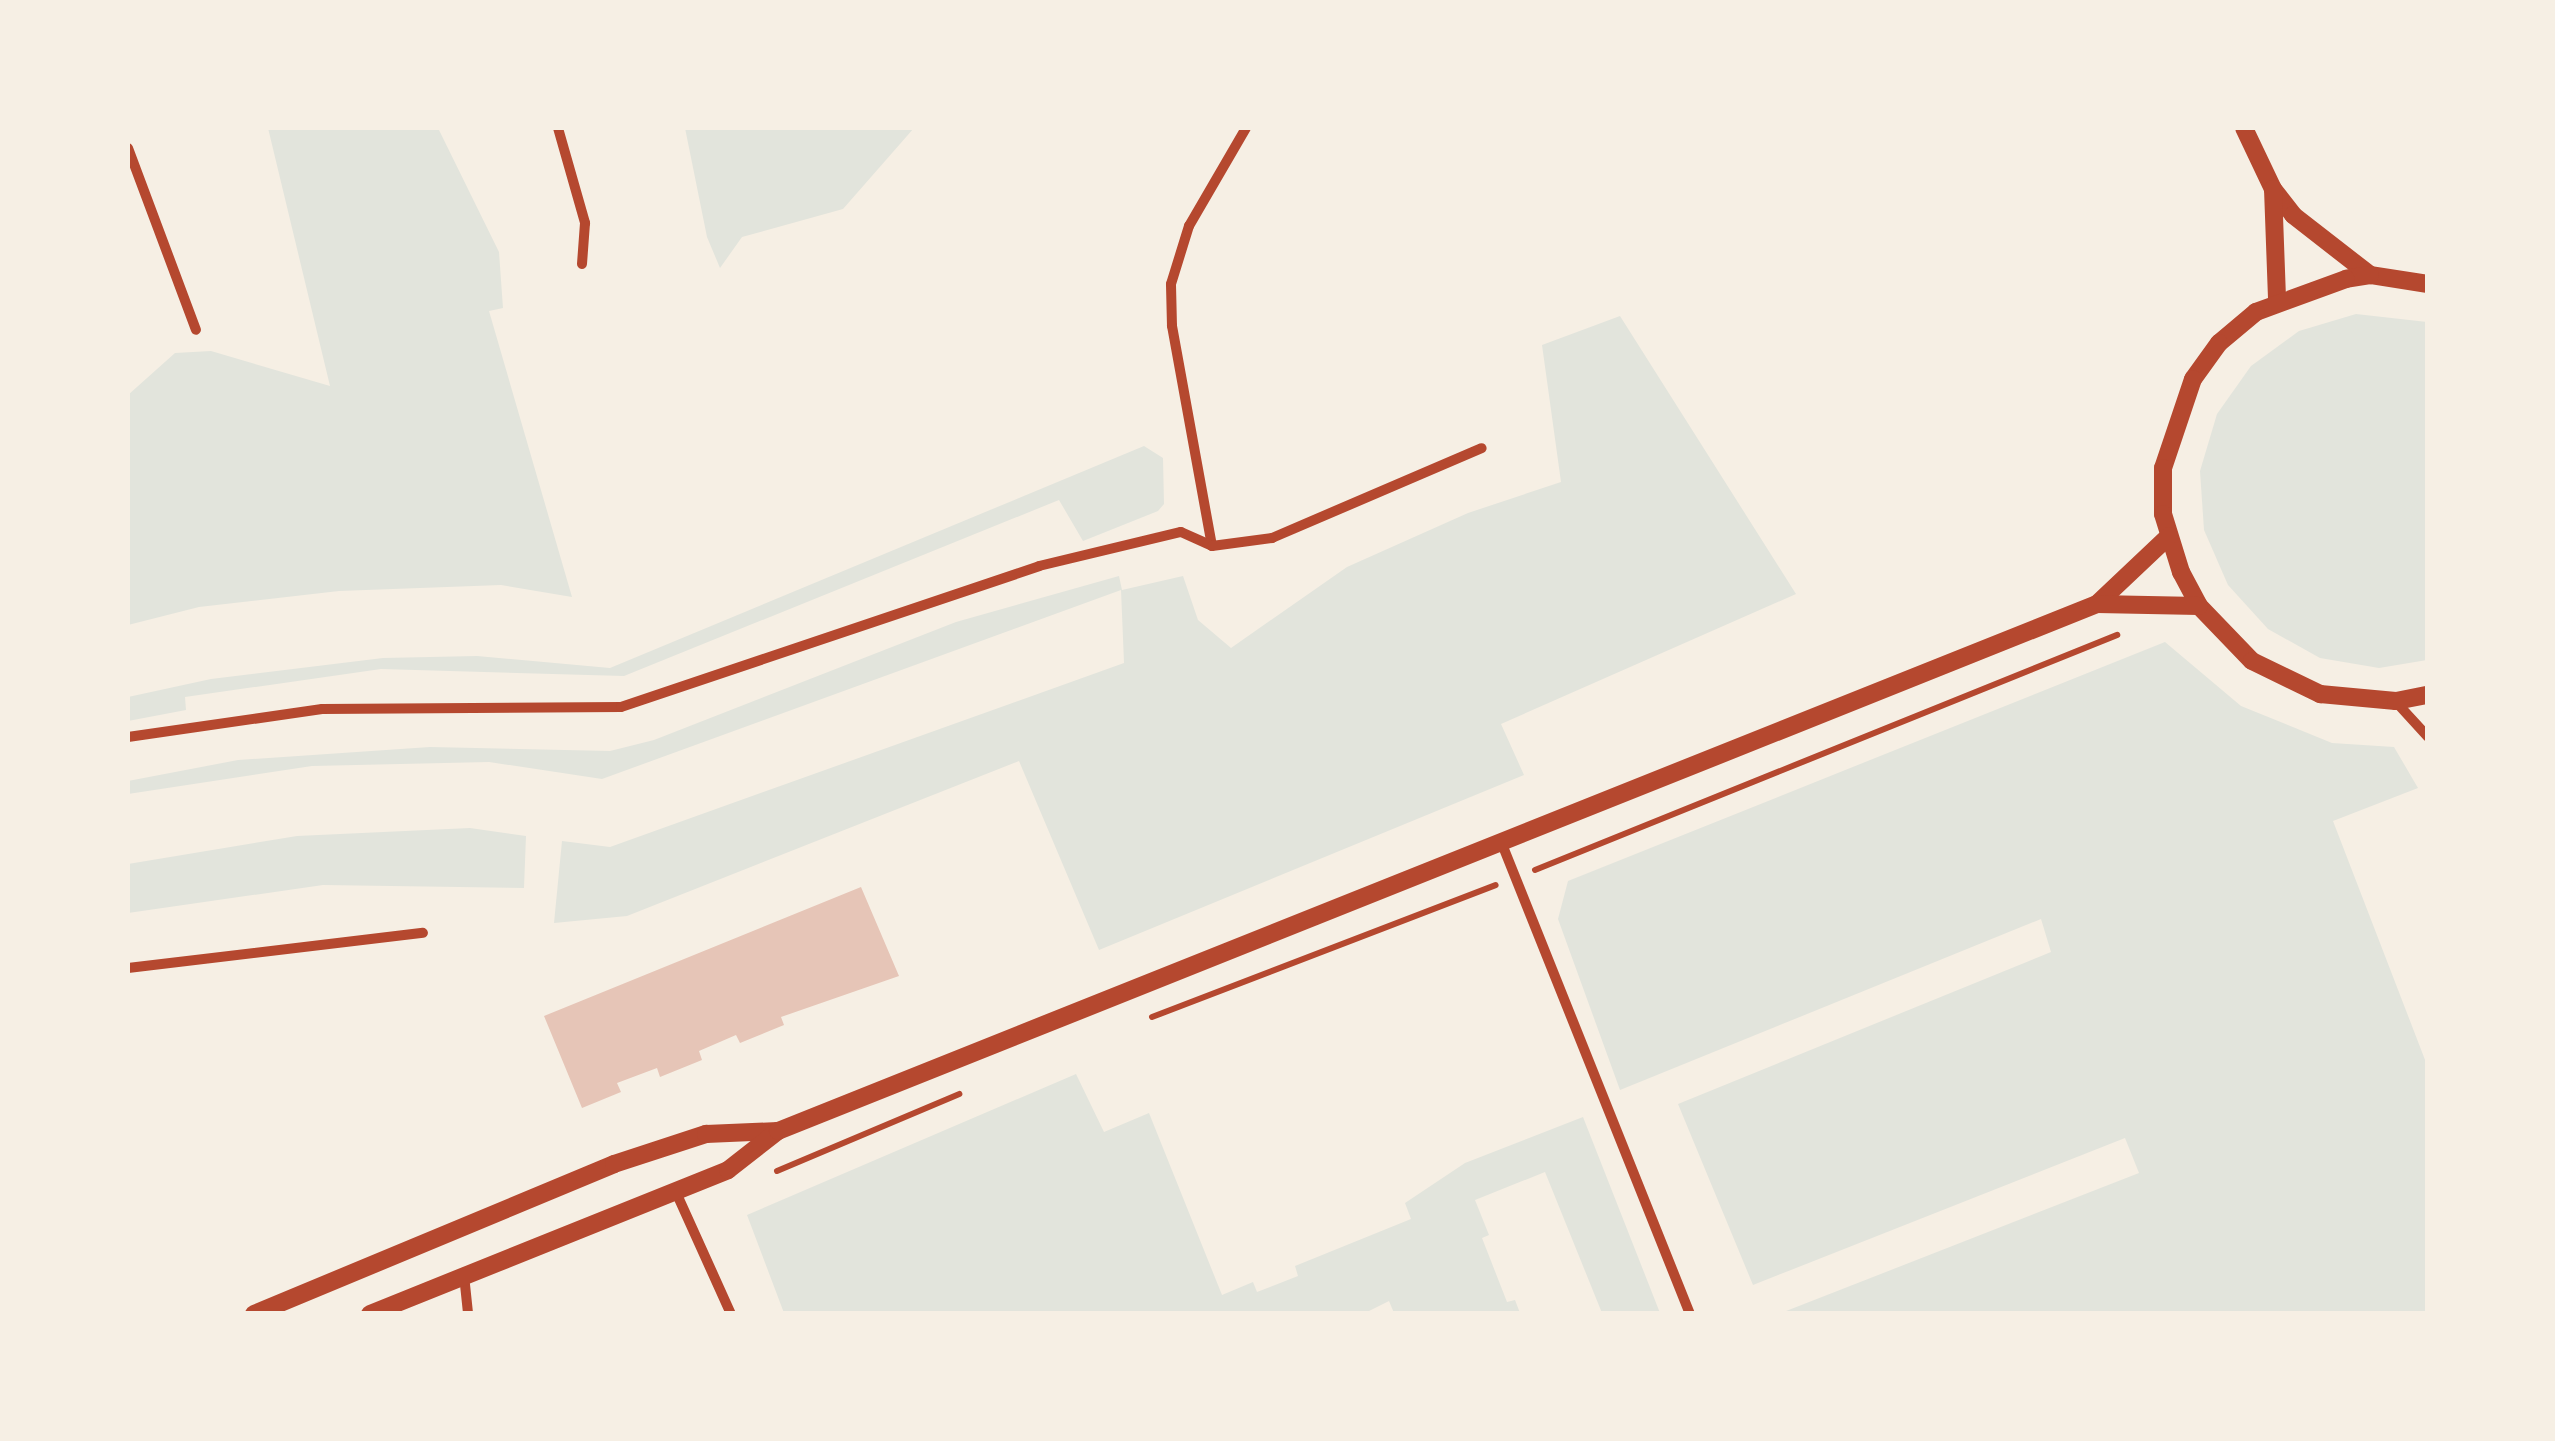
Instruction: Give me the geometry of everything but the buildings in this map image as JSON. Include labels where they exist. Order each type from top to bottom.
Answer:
[{"type":"street","points":[[558,128],[585,223],[582,264]]},
{"type":"street","points":[[1212,546],[1172,326],[1171,284],[1189,226],[1246,128]]},
{"type":"street","points":[[2244,128],[2273,189],[2311,231],[2370,276]]},
{"type":"street","points":[[128,148],[196,330]]},
{"type":"street","points":[[2273,189],[2277,300]]},
{"type":"street","points":[[2428,284],[2370,276],[2277,300],[2219,344],[2182,400],[2162,468],[2168,536],[2199,606],[2225,638],[2283,680],[2320,694],[2396,701],[2428,694]]},
{"type":"street","points":[[128,738],[322,709],[621,707],[1008,574],[1181,532],[1212,546],[1272,538],[1482,448]]},
{"type":"street","points":[[370,1314],[728,1170],[778,1132],[2098,604],[2168,536]]},
{"type":"street","points":[[2098,604],[2199,606]]},
{"type":"street","points":[[2396,701],[2428,738]]},
{"type":"street","points":[[1502,844],[1690,1314]]},
{"type":"street","points":[[128,968],[422,933]]},
{"type":"street","points":[[254,1314],[647,1152],[706,1134],[778,1132]]},
{"type":"street","points":[[674,1189],[730,1314]]},
{"type":"street","points":[[464,1274],[468,1314]]},
{"type":"path","points":[[1141,1021],[1516,878],[2128,630]]},
{"type":"path","points":[[758,1179],[976,1086]]},
{"type":"shaded area","points":[[268,128],[438,128],[499,252],[503,308],[489,311],[572,597],[501,585],[339,591],[199,607],[128,625],[128,395],[175,353],[211,351],[330,386]]},
{"type":"shaded area","points":[[685,128],[914,128],[843,209],[742,237],[720,268],[707,237]]},
{"type":"shaded area","points":[[2356,314],[2427,322],[2427,660],[2379,668],[2320,658],[2268,629],[2228,585],[2204,530],[2200,471],[2217,414],[2251,366],[2299,331]]},
{"type":"shaded area","points":[[1620,316],[1796,594],[1501,724],[1524,775],[1099,950],[1019,761],[627,916],[554,923],[562,841],[610,847],[1124,663],[1121,590],[602,779],[489,762],[312,766],[128,794],[128,781],[238,760],[430,747],[610,751],[654,740],[956,622],[1119,576],[1122,590],[1183,576],[1198,620],[1231,648],[1347,567],[1468,513],[1561,482],[1542,345]]},
{"type":"shaded area","points":[[1144,446],[1163,458],[1164,504],[1158,511],[1083,541],[1059,500],[624,676],[381,669],[185,697],[186,710],[128,721],[128,697],[211,679],[383,658],[477,656],[610,668]]},
{"type":"shaded area","points":[[2165,642],[2241,706],[2332,743],[2394,747],[2418,788],[2333,821],[2427,1065],[2427,1313],[1781,1313],[2139,1173],[2125,1138],[1753,1285],[1678,1104],[2051,952],[2041,919],[1620,1090],[1558,919],[1568,881]]},
{"type":"shaded area","points":[[470,828],[526,836],[524,888],[323,885],[128,913],[128,864],[297,836]]},
{"type":"shaded area","points":[[1076,1074],[1104,1132],[1149,1113],[1222,1295],[1253,1282],[1257,1292],[1298,1276],[1295,1266],[1411,1219],[1405,1203],[1465,1163],[1583,1117],[1660,1313],[1602,1313],[1545,1172],[1475,1200],[1489,1235],[1482,1238],[1507,1302],[1515,1300],[1520,1313],[1394,1313],[1389,1301],[1363,1314],[784,1313],[747,1215]]}]
